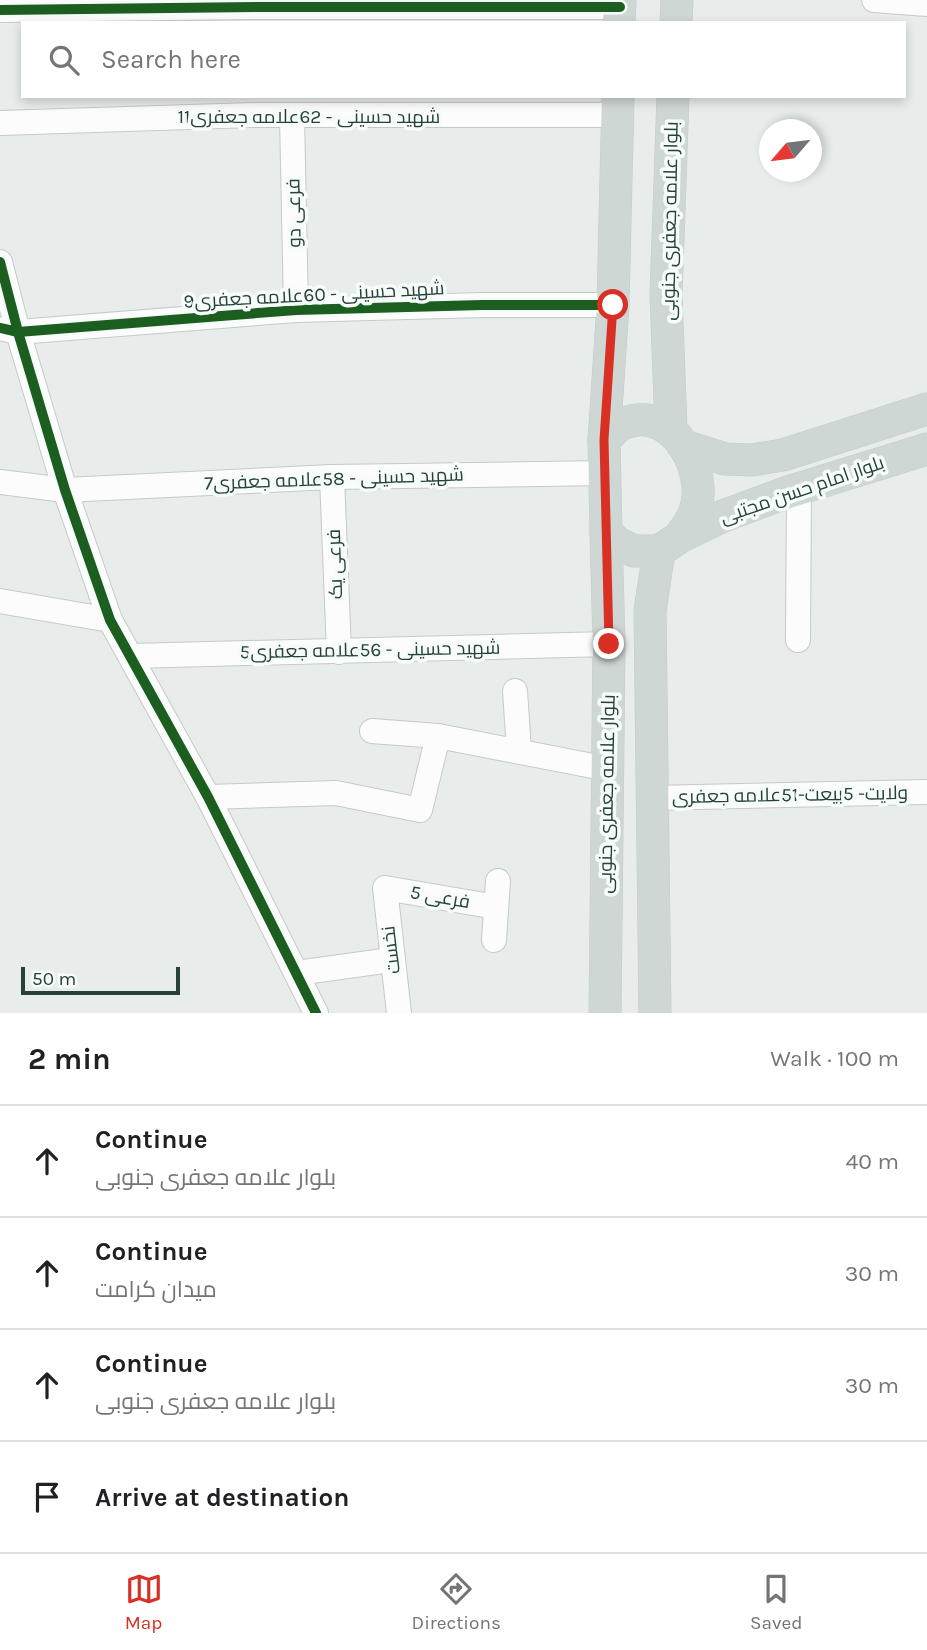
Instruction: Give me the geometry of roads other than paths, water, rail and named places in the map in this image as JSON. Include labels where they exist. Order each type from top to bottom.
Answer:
[{"type":"main road","points":[[676,21],[677,0]]},
{"type":"main road","name":"بلوار علامه جعفری جنوبی","points":[[673,98],[666,295],[678,438]]},
{"type":"main road","points":[[618,106],[613,305],[604,440],[606,532],[617,543],[634,551],[670,544]]},
{"type":"main road","name":"بلوار امام حسن مجتبی","points":[[678,438],[725,459],[752,460],[783,455],[927,410]]},
{"type":"main road","points":[[604,440],[623,423],[647,419],[678,438],[693,465],[698,488],[695,513],[670,544],[650,611],[654,1013]]},
{"type":"main road","name":"بلوار امام حسن مجتبی","points":[[670,544],[723,516],[767,499],[927,449]]},
{"type":"main road","points":[[767,499],[758,493],[754,474],[768,457]]},
{"type":"main road","name":"بلوار علامه جعفری جنوبی","points":[[605,1013],[609,644],[606,532]]},
{"type":"street","points":[[874,0],[915,2]]},
{"type":"street","points":[[0,10],[255,7],[620,10]]},
{"type":"street","name":"11شهید حسینی - 62علامه جعفری","points":[[0,122],[618,106]]},
{"type":"street","name":"فرعی دو","points":[[292,116],[296,310]]},
{"type":"street","points":[[0,262],[9,330],[110,620],[208,797],[316,1013]]},
{"type":"street","name":"9شهید حسینی - 60علامه جعفری","points":[[9,330],[296,310],[613,305]]},
{"type":"street","name":"7شهید حسینی - 58علامه جعفری","points":[[0,482],[65,490],[332,477],[604,473]]},
{"type":"street","name":"فرعی یک","points":[[332,477],[338,652]]},
{"type":"street","points":[[798,640],[799,488]]},
{"type":"street","points":[[0,601],[110,620]]},
{"type":"street","name":"5شهید حسینی - 56علامه جعفری","points":[[131,656],[609,644]]},
{"type":"street","points":[[515,691],[519,751]]},
{"type":"street","points":[[372,731],[438,736],[608,769]]},
{"type":"street","points":[[208,797],[336,793],[420,810],[438,736]]},
{"type":"street","name":"ولایت- 5بیعت-51علامه جعفری","points":[[653,798],[927,792]]},
{"type":"street","points":[[494,940],[498,881]]},
{"type":"street","name":"فرعی 5","points":[[384,888],[496,907]]},
{"type":"street","name":"نخست","points":[[384,888],[399,1013]]},
{"type":"street","points":[[297,973],[391,960]]}]
